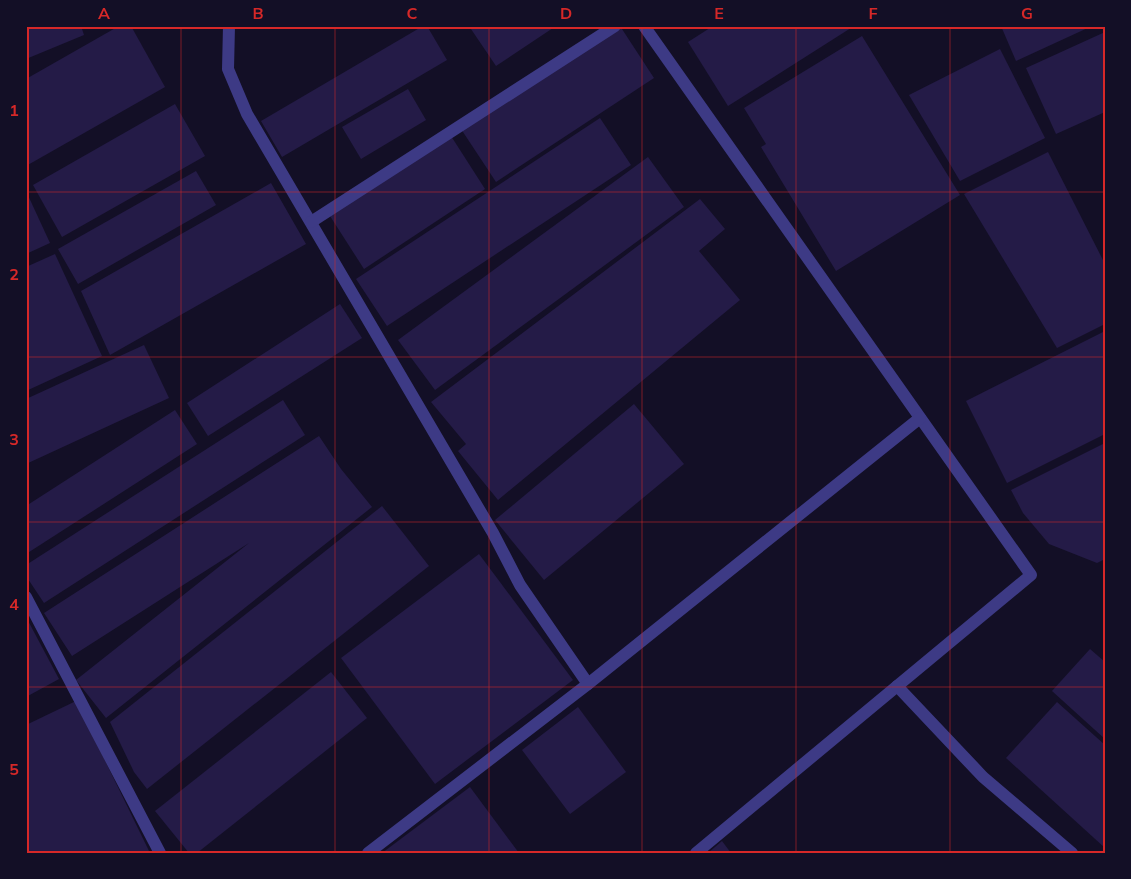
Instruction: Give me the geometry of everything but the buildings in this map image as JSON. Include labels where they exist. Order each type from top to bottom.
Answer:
[{"type":"street","points":[[229,26],[228,69],[247,114],[488,524],[520,585],[588,684]]},
{"type":"street","points":[[311,222],[615,26]]},
{"type":"street","points":[[644,26],[1031,575],[696,853]]},
{"type":"street","points":[[368,853],[588,684],[920,418]]},
{"type":"street","points":[[26,597],[160,853]]},
{"type":"street","points":[[897,686],[983,777],[1072,853]]}]
